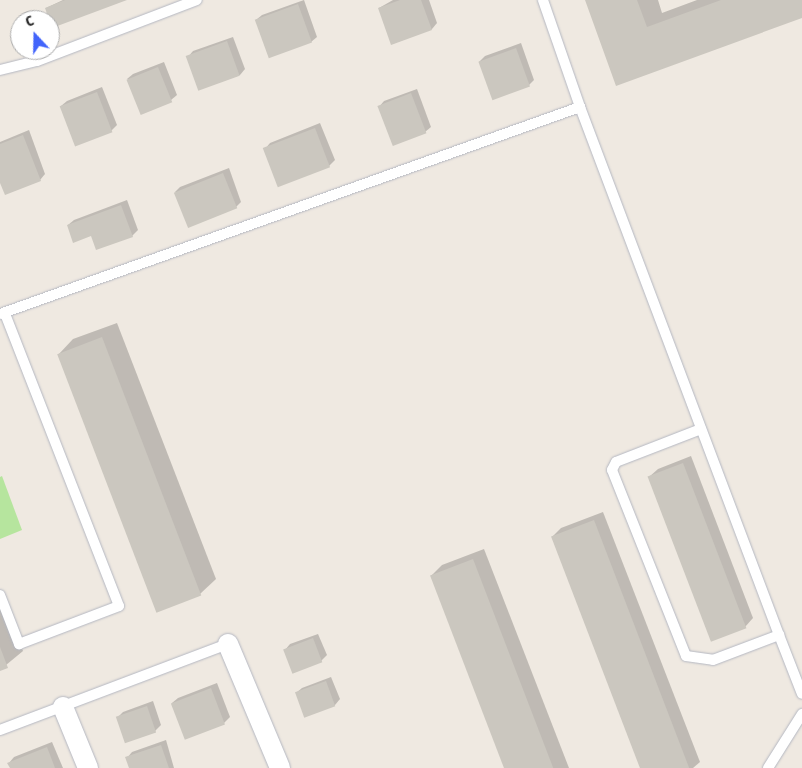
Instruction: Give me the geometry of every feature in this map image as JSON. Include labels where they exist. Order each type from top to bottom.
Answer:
[{"type":"street","points":[[228,644],[280,768]]},
{"type":"street","points":[[63,707],[88,768]]},
{"type":"lane","points":[[0,70],[37,61],[197,0]]},
{"type":"lane","points":[[543,0],[580,107],[802,694]]},
{"type":"lane","points":[[0,595],[19,644],[119,606],[2,313],[580,107]]},
{"type":"lane","points":[[701,429],[616,462],[612,470],[686,656],[706,660],[720,658],[779,635]]},
{"type":"lane","points":[[0,730],[228,644]]},
{"type":"lane","points":[[768,768],[802,714]]},
{"type":"green space","points":[[2,476],[22,530],[0,539],[0,477]]},
{"type":"building","points":[[65,0],[127,0],[60,25],[60,10],[46,10],[45,8]]},
{"type":"building","points":[[400,0],[421,0],[432,30],[391,45],[378,8]]},
{"type":"building","points":[[585,0],[637,0],[647,27],[721,0],[802,0],[802,18],[616,86]]},
{"type":"building","points":[[298,4],[312,43],[269,58],[255,20]]},
{"type":"building","points":[[227,41],[240,76],[198,91],[186,56]]},
{"type":"building","points":[[516,48],[530,87],[492,100],[478,62]]},
{"type":"building","points":[[158,67],[172,102],[141,115],[126,80]]},
{"type":"building","points":[[97,92],[112,132],[75,146],[60,106]]},
{"type":"building","points":[[411,93],[426,133],[393,146],[377,106]]},
{"type":"building","points":[[315,128],[330,167],[278,187],[263,148]]},
{"type":"building","points":[[23,135],[41,181],[5,195],[0,183],[0,144]]},
{"type":"building","points":[[223,173],[237,208],[188,228],[174,193]]},
{"type":"building","points":[[121,205],[133,237],[96,250],[91,236],[73,243],[67,225]]},
{"type":"building","points":[[102,337],[201,596],[156,613],[57,354]]},
{"type":"building","points":[[683,463],[746,628],[711,642],[648,477]]},
{"type":"building","points":[[594,520],[689,768],[640,768],[551,536]]},
{"type":"building","points":[[473,559],[553,768],[504,768],[430,575]]},
{"type":"building","points":[[313,638],[322,662],[292,674],[283,649]]},
{"type":"building","points":[[0,647],[8,668],[0,671]]},
{"type":"building","points":[[326,681],[335,706],[304,718],[295,692]]},
{"type":"building","points":[[211,688],[225,724],[185,740],[171,703]]},
{"type":"building","points":[[147,706],[156,732],[125,743],[116,717]]},
{"type":"building","points":[[161,745],[169,768],[129,768],[125,757]]},
{"type":"building","points":[[47,747],[55,768],[10,768],[7,763]]}]
